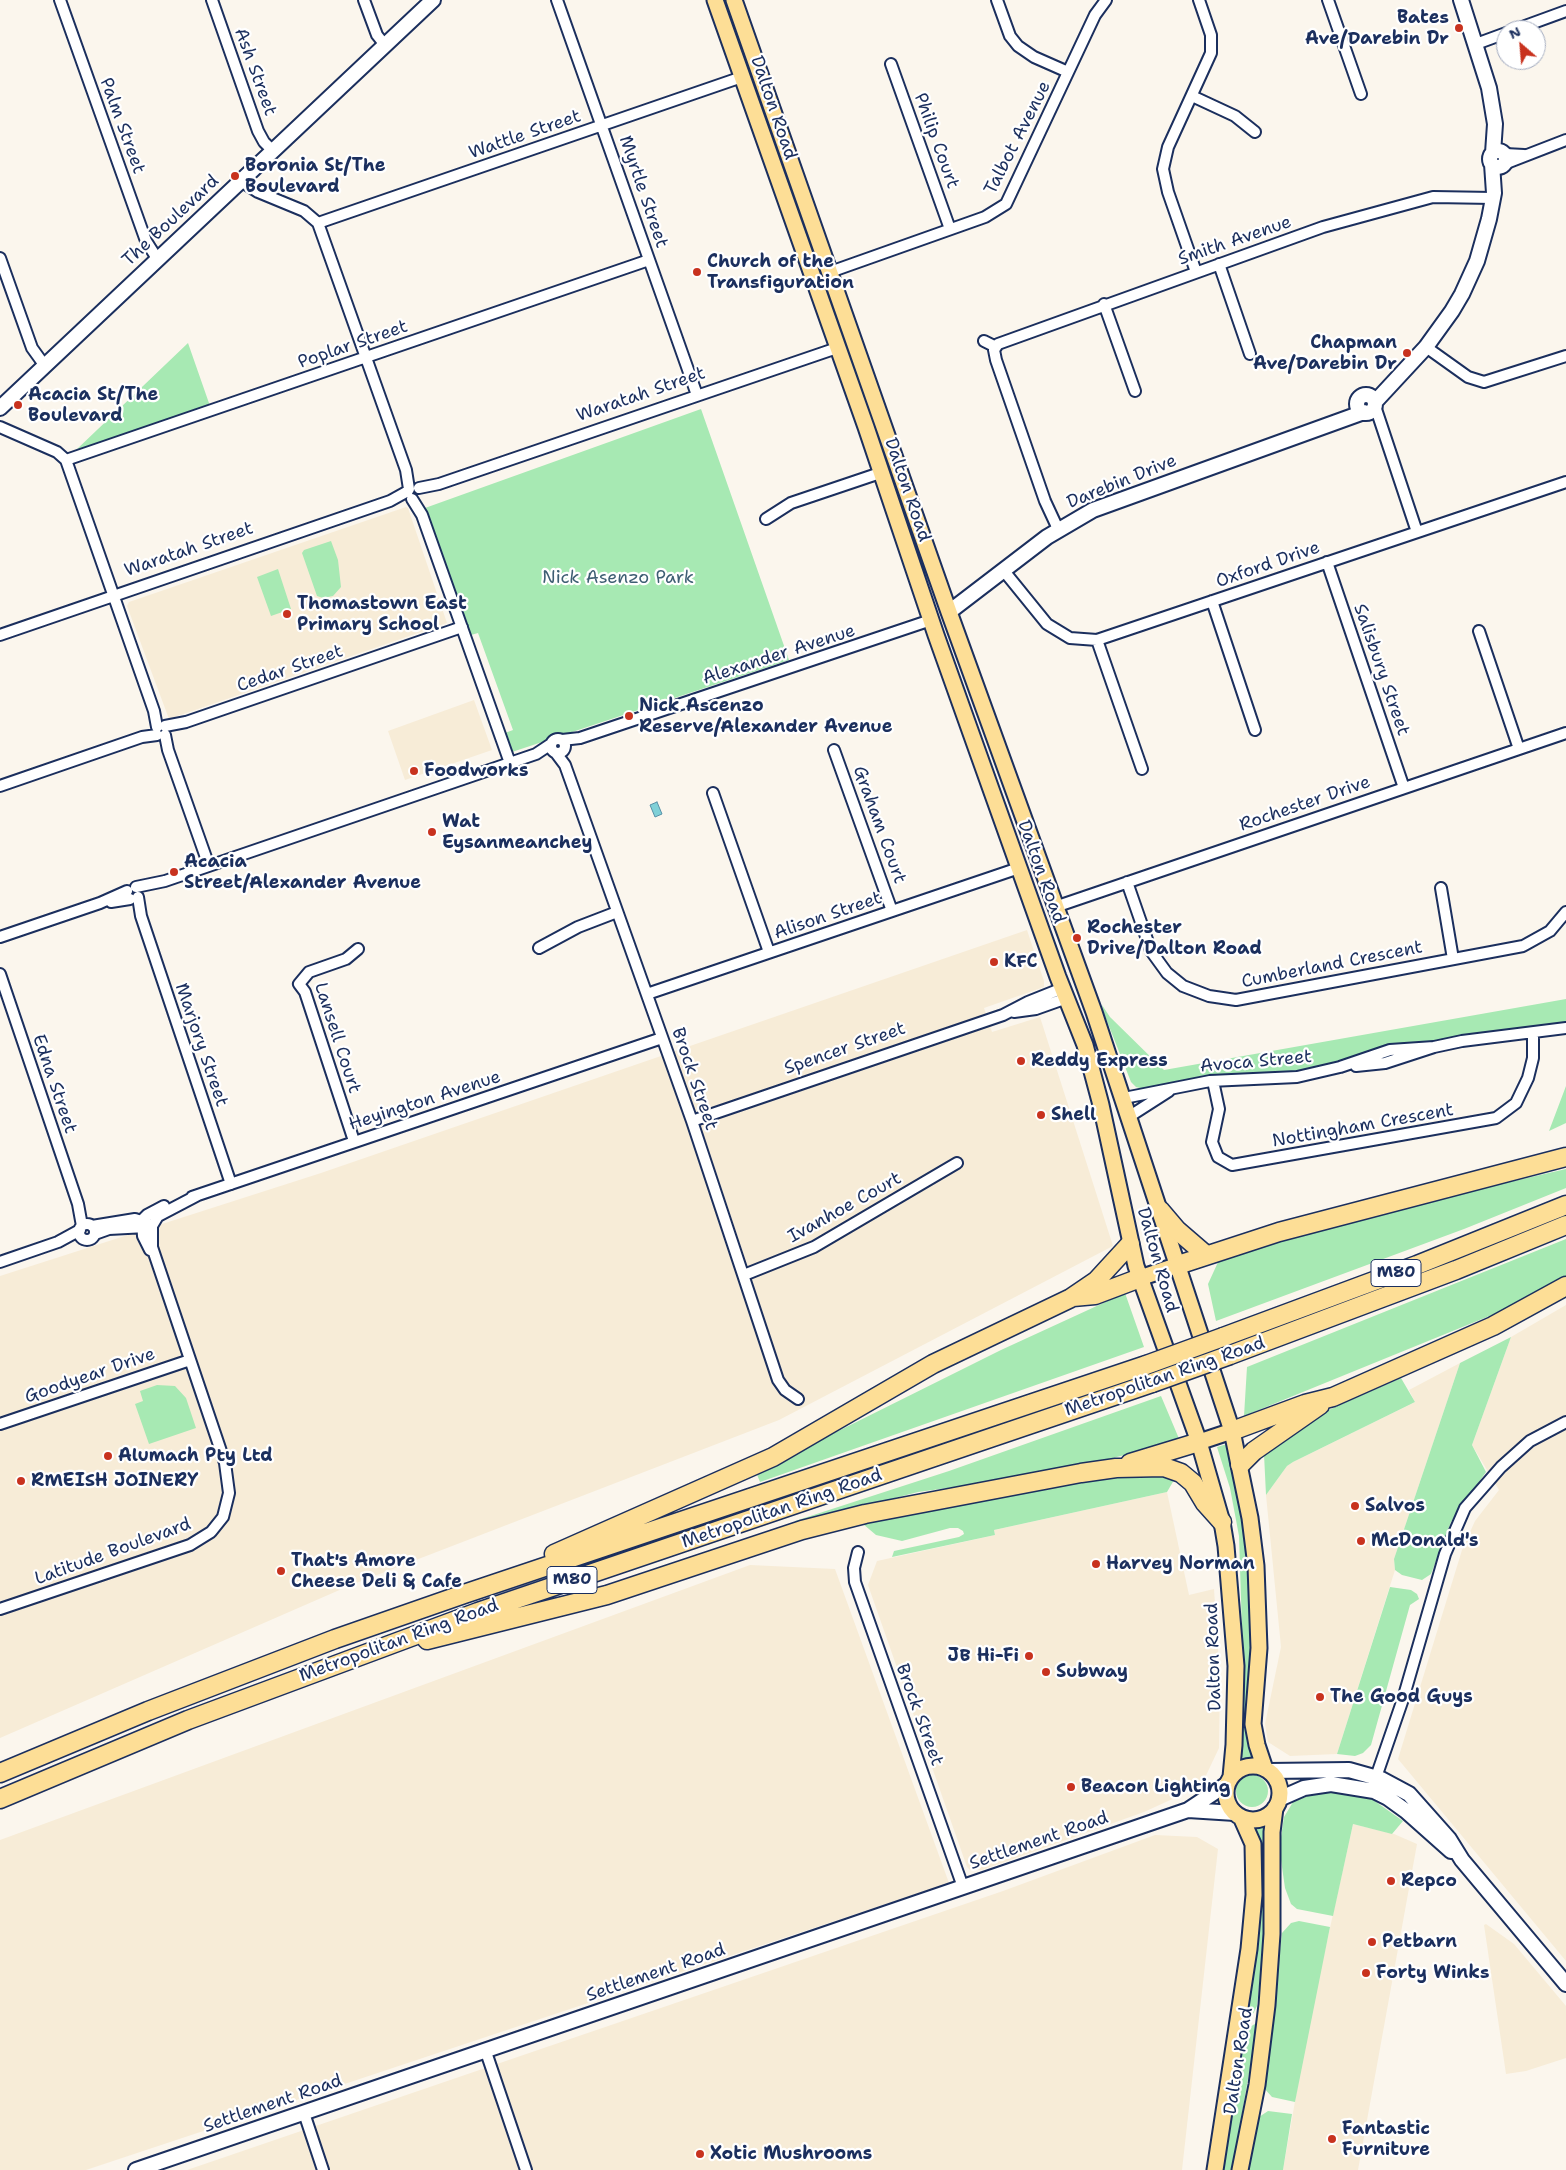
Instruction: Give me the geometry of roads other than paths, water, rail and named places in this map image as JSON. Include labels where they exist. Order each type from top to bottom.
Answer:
[{"type":"highway","points":[[1178,1265],[1288,1229],[1566,1157]]},
{"type":"highway","name":"Metropolitan Ring Road","points":[[0,1773],[240,1676],[464,1594],[1146,1365],[1417,1265],[1566,1205]]},
{"type":"highway","points":[[1160,1210],[1177,1230],[1206,1255]]},
{"type":"highway","name":"Metropolitan Ring Road","points":[[0,1799],[188,1720],[478,1612],[1152,1383],[1456,1270],[1566,1226]]},
{"type":"highway","points":[[464,1594],[773,1457],[933,1364],[1070,1298],[1096,1280],[1130,1244]]},
{"type":"highway","points":[[1070,1298],[1095,1295],[1140,1278]]},
{"type":"highway","points":[[1232,1431],[1305,1404],[1333,1397],[1493,1326],[1566,1286]]},
{"type":"highway","points":[[1240,1465],[1254,1451],[1333,1397]]},
{"type":"highway","points":[[380,1648],[436,1638],[555,1610],[607,1595],[802,1530],[865,1514],[985,1490],[1116,1468],[1199,1442]]},
{"type":"highway","points":[[1116,1468],[1164,1467],[1182,1473],[1193,1483],[1205,1503],[1222,1522]]},
{"type":"main road","name":"The Boulevard","points":[[0,408],[433,0]]},
{"type":"main road","name":"Dalton Road","points":[[715,0],[838,348],[931,620],[1019,868],[1085,1045],[1101,1105],[1130,1244],[1140,1278],[1199,1442],[1222,1522],[1226,1546],[1236,1658],[1234,1745],[1229,1780]]},
{"type":"main road","name":"Dalton Road","points":[[734,0],[949,612],[1124,1098],[1232,1431],[1250,1518],[1258,1603],[1258,1667],[1253,1724],[1257,1746],[1267,1770]]},
{"type":"main road","name":"Darebin Drive","points":[[949,612],[1058,529],[1114,502],[1328,423],[1368,405],[1426,347],[1452,311],[1471,276],[1483,241],[1500,159],[1489,88],[1461,0]]},
{"type":"main road","name":"Waratah Street","points":[[838,348],[854,342]]},
{"type":"main road","points":[[931,620],[949,612]]},
{"type":"main road","name":"Spencer Street","points":[[1065,993],[1084,987]]},
{"type":"main road","points":[[1140,1278],[1178,1265]]},
{"type":"main road","points":[[1199,1442],[1232,1431]]},
{"type":"main road","points":[[1374,1784],[1331,1784],[1304,1788],[1277,1803],[1268,1815],[1258,1820],[1238,1815],[1226,1800],[1229,1780],[1244,1767],[1255,1766],[1267,1770],[1335,1769],[1374,1784],[1462,1860],[1566,1984]]},
{"type":"main road","points":[[1267,1770],[1278,1784],[1277,1803]]},
{"type":"main road","name":"Settlement Road","points":[[136,2170],[486,2052],[1188,1810],[1229,1780]]},
{"type":"main road","name":"Dalton Road","points":[[1240,2170],[1257,2085],[1267,2005],[1272,1934],[1272,1832],[1277,1803]]},
{"type":"main road","name":"Settlement Road","points":[[1188,1810],[1238,1815]]},
{"type":"main road","name":"Dalton Road","points":[[1215,2170],[1249,1949],[1254,1896],[1253,1844],[1238,1815]]},
{"type":"street","name":"Palm Street","points":[[60,0],[146,241],[158,260]]},
{"type":"street","name":"Ash Street","points":[[212,0],[258,131],[264,142],[273,151]]},
{"type":"street","points":[[364,0],[376,32],[385,45]]},
{"type":"street","name":"Myrtle Street","points":[[557,0],[697,395]]},
{"type":"street","points":[[997,0],[1010,36],[1018,46],[1034,57],[1068,72]]},
{"type":"street","name":"Talbot Avenue","points":[[830,272],[993,214],[1006,204],[1095,15],[1106,0]]},
{"type":"street","points":[[1196,272],[1168,192],[1163,169],[1168,147],[1208,62],[1212,43],[1199,0]]},
{"type":"street","points":[[1328,0],[1361,94]]},
{"type":"street","points":[[1541,20],[1566,11]]},
{"type":"street","points":[[1476,44],[1496,37]]},
{"type":"street","name":"Philip Court","points":[[891,64],[950,230]]},
{"type":"street","name":"Wattle Street","points":[[318,223],[742,77]]},
{"type":"street","points":[[1192,96],[1235,116],[1255,132]]},
{"type":"street","points":[[1500,159],[1528,154],[1566,140]]},
{"type":"street","points":[[241,181],[258,192],[309,214],[318,223],[510,763]]},
{"type":"street","name":"Smith Avenue","points":[[996,347],[1007,338],[1323,226],[1427,198],[1494,195]]},
{"type":"street","points":[[0,258],[32,348],[45,366]]},
{"type":"street","name":"Poplar Street","points":[[66,460],[649,260]]},
{"type":"street","points":[[1219,264],[1250,354]]},
{"type":"street","points":[[1104,304],[1135,391]]},
{"type":"street","points":[[984,341],[996,347],[996,360],[1045,501],[1058,529]]},
{"type":"street","points":[[1426,347],[1468,377],[1484,382],[1566,356]]},
{"type":"street","name":"Waratah Street","points":[[0,635],[838,348]]},
{"type":"street","points":[[1368,405],[1382,431],[1417,532]]},
{"type":"street","points":[[0,427],[57,452],[66,460],[209,866]]},
{"type":"street","points":[[766,519],[791,504],[880,473]]},
{"type":"street","name":"Oxford Drive","points":[[1004,571],[1047,624],[1070,638],[1097,640],[1566,482]]},
{"type":"street","name":"Salisbury Street","points":[[1327,562],[1404,788]]},
{"type":"street","points":[[1212,601],[1255,730]]},
{"type":"street","name":"Alexander Avenue","points":[[0,938],[100,903],[133,895],[165,881],[536,754],[559,748],[580,738],[931,620]]},
{"type":"street","name":"Cedar Street","points":[[0,786],[462,627]]},
{"type":"street","points":[[1479,631],[1519,749]]},
{"type":"street","points":[[1097,640],[1142,769]]},
{"type":"street","name":"Rochester Drive","points":[[1055,907],[1519,749],[1565,736]]},
{"type":"street","name":"Brock Street","points":[[559,748],[692,1121],[778,1380],[785,1390],[798,1399]]},
{"type":"street","name":"Graham Court","points":[[834,750],[892,911]]},
{"type":"street","points":[[713,793],[769,952]]},
{"type":"street","name":"Alison Street","points":[[647,994],[1019,868]]},
{"type":"street","name":"Cumberland Crescent","points":[[1127,882],[1151,951],[1161,966],[1183,986],[1209,996],[1236,1000],[1523,946],[1550,931],[1566,912]]},
{"type":"street","points":[[1441,888],[1453,959]]},
{"type":"street","name":"Marjory Street","points":[[133,895],[231,1184]]},
{"type":"street","points":[[539,948],[578,927],[617,912]]},
{"type":"street","name":"Lansell Court","points":[[354,1141],[305,992],[299,984],[308,972],[346,959],[358,949]]},
{"type":"street","name":"Edna Street","points":[[0,974],[87,1230]]},
{"type":"street","name":"Spencer Street","points":[[692,1121],[1011,1013],[1028,1002],[1065,993]]},
{"type":"street","name":"Avoca Street","points":[[1124,1098],[1213,1081],[1278,1080],[1340,1067],[1385,1063],[1462,1040],[1566,1028]]},
{"type":"street","name":"Nottingham Crescent","points":[[1213,1081],[1218,1109],[1212,1142],[1218,1157],[1232,1165],[1496,1118],[1516,1103],[1528,1078],[1533,1058],[1533,1033]]},
{"type":"street","name":"Heyington Avenue","points":[[142,1224],[157,1208],[662,1038]]},
{"type":"street","name":"Avoca Street","points":[[1130,1116],[1175,1088]]},
{"type":"street","name":"Ivanhoe Court","points":[[744,1275],[814,1247],[957,1163]]},
{"type":"street","name":"Heyington Avenue","points":[[152,1226],[163,1212],[198,1195]]},
{"type":"street","points":[[0,1262],[87,1230],[142,1224],[152,1226]]},
{"type":"street","name":"Latitude Boulevard","points":[[0,1609],[190,1545],[217,1526],[228,1505],[228,1477],[153,1254],[146,1243],[142,1224]]},
{"type":"street","name":"Latitude Boulevard","points":[[152,1226],[153,1254]]},
{"type":"street","name":"Goodyear Drive","points":[[0,1424],[190,1360]]},
{"type":"street","points":[[1374,1784],[1403,1699],[1445,1554],[1465,1508],[1501,1467],[1530,1441],[1566,1422]]},
{"type":"street","name":"Brock Street","points":[[858,1552],[854,1568],[855,1582],[963,1887]]},
{"type":"street","points":[[486,2052],[526,2170]]},
{"type":"street","points":[[304,2113],[323,2170]]},
{"type":"water","points":[[657,802],[662,814],[655,817],[650,805]]},
{"type":"place","name":"Bates Ave/Darebin Dr","points":[[1459,28]]},
{"type":"place","name":"Boronia St/The Boulevard","points":[[235,176]]},
{"type":"place","name":"Church of the Transfiguration","points":[[697,272]]},
{"type":"place","name":"Chapman Ave/Darebin Dr","points":[[1407,353]]},
{"type":"place","name":"Acacia St/The Boulevard","points":[[18,405]]},
{"type":"place","name":"Thomastown East Primary School","points":[[287,614]]},
{"type":"place","name":"Nick Ascenzo Reserve/Alexander Avenue","points":[[629,716]]},
{"type":"place","name":"Foodworks","points":[[414,771]]},
{"type":"place","name":"Wat Eysanmeanchey","points":[[432,832]]},
{"type":"place","name":"Acacia Street/Alexander Avenue","points":[[174,872]]},
{"type":"place","name":"Rochester Drive/Dalton Road","points":[[1077,938]]},
{"type":"place","name":"KFC","points":[[994,962]]},
{"type":"place","name":"Reddy Express","points":[[1021,1061]]},
{"type":"place","name":"Shell","points":[[1041,1115]]},
{"type":"place","name":"Alumach Pty Ltd","points":[[108,1456]]},
{"type":"place","name":"RMEISH JOINERY","points":[[21,1481]]},
{"type":"place","name":"Salvos","points":[[1355,1506]]},
{"type":"place","name":"McDonald's","points":[[1361,1541]]},
{"type":"place","name":"Harvey Norman","points":[[1096,1564]]},
{"type":"place","name":"That's Amore Cheese Deli & Cafe","points":[[281,1571]]},
{"type":"place","name":"JB Hi-Fi","points":[[1029,1656]]},
{"type":"place","name":"Subway","points":[[1046,1672]]},
{"type":"place","name":"The Good Guys","points":[[1320,1697]]},
{"type":"place","name":"Beacon Lighting","points":[[1071,1787]]},
{"type":"place","name":"Repco","points":[[1391,1881]]},
{"type":"place","name":"Petbarn","points":[[1372,1942]]},
{"type":"place","name":"Forty Winks","points":[[1366,1973]]},
{"type":"place","name":"Fantastic Furniture","points":[[1332,2139]]},
{"type":"place","name":"Xotic Mushrooms","points":[[700,2154]]},
{"type":"park label","name":"Nick Asenzo Park","points":[[618,578]]}]
